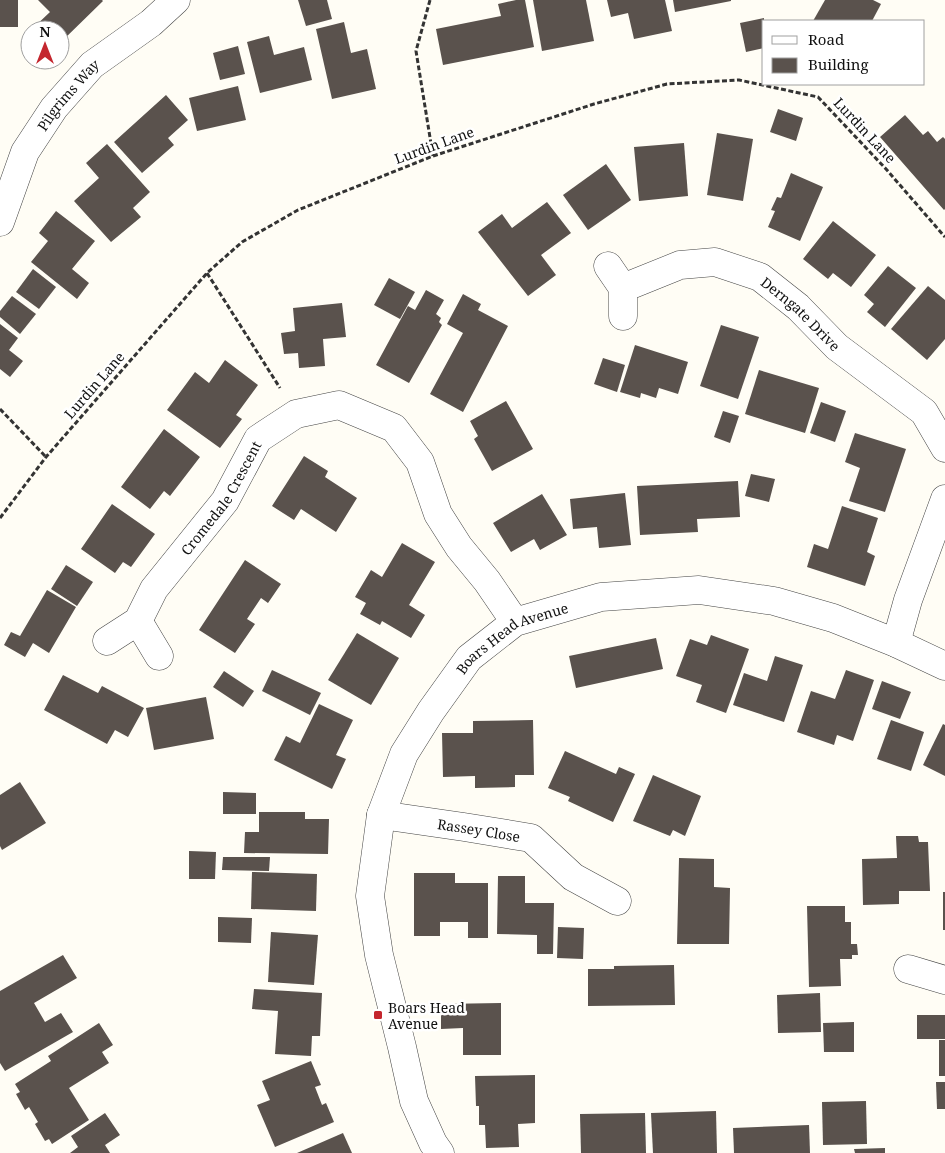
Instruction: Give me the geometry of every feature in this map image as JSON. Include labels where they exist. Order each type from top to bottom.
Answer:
[{"type":"street","name":"Pilgrims Way","points":[[0,222],[25,152],[54,108],[92,65],[151,23],[176,0]]},
{"type":"street","name":"Derngate Drive","points":[[623,288],[680,265],[715,262],[760,277],[798,307],[837,348],[924,412],[945,448]]},
{"type":"street","points":[[608,266],[623,288],[623,316]]},
{"type":"street","name":"Cromedale Crescent","points":[[138,621],[154,589],[225,501],[258,439],[296,414],[339,405],[394,428],[420,462],[438,514],[459,547],[487,581],[515,622]]},
{"type":"street","points":[[896,643],[908,600],[945,499]]},
{"type":"street","name":"Boars Head Avenue","points":[[440,1153],[414,1101],[379,955],[370,896],[381,815],[404,754],[431,711],[469,658],[515,622],[601,597],[699,590],[774,601],[833,618],[896,643],[945,666]]},
{"type":"street","points":[[107,641],[138,621],[159,656]]},
{"type":"street","name":"Rassey Close","points":[[381,815],[531,838],[574,877],[617,901]]},
{"type":"street","points":[[908,969],[945,980]]},
{"type":"path","points":[[430,0],[416,51],[433,156]]},
{"type":"path","name":"Lurdin Lane","points":[[0,518],[46,457],[207,274],[242,242],[298,210],[433,156],[594,104],[667,84],[740,80],[762,85]]},
{"type":"path","name":"Lurdin Lane","points":[[763,85],[818,97],[886,169],[945,237]]},
{"type":"path","points":[[207,274],[296,414]]},
{"type":"path","points":[[0,409],[46,457]]},
{"type":"building","points":[[0,0],[18,0],[18,27],[0,27]]},
{"type":"building","points":[[38,0],[103,1],[70,33],[70,20],[42,20],[50,12]]},
{"type":"building","points":[[298,0],[327,0],[332,19],[306,26]]},
{"type":"building","points":[[525,0],[534,47],[443,65],[436,29],[501,16],[498,4]]},
{"type":"building","points":[[533,0],[586,0],[594,41],[542,51]]},
{"type":"building","points":[[607,0],[665,0],[672,31],[634,39],[628,13],[611,17]]},
{"type":"building","points":[[673,0],[731,0],[731,1],[675,12]]},
{"type":"building","points":[[825,0],[873,0],[881,4],[873,20],[814,20]]},
{"type":"building","points":[[764,18],[762,20],[762,48],[746,52],[740,23]]},
{"type":"building","points":[[344,22],[351,53],[367,49],[376,89],[332,99],[316,29]]},
{"type":"building","points":[[269,36],[274,55],[304,47],[312,80],[260,93],[247,42]]},
{"type":"building","points":[[238,46],[245,74],[220,80],[213,53]]},
{"type":"building","points":[[238,86],[246,120],[197,131],[189,98]]},
{"type":"building","points":[[166,95],[188,120],[168,138],[174,145],[142,173],[114,142]]},
{"type":"building","points":[[778,109],[803,118],[796,141],[770,132]]},
{"type":"building","points":[[905,115],[923,135],[928,131],[937,142],[943,137],[945,139],[944,210],[880,137]]},
{"type":"building","points":[[717,133],[753,139],[743,201],[707,195]]},
{"type":"building","points":[[684,143],[688,196],[639,201],[634,147]]},
{"type":"building","points":[[107,144],[150,192],[133,208],[141,217],[111,242],[74,201],[99,178],[86,163]]},
{"type":"building","points":[[606,164],[631,200],[588,230],[563,195]]},
{"type":"building","points":[[791,173],[823,187],[800,241],[768,227],[775,211],[771,210],[777,197],[781,198]]},
{"type":"building","points":[[547,202],[571,233],[541,255],[556,275],[528,296],[478,232],[502,214],[512,228]]},
{"type":"building","points":[[56,211],[95,241],[72,269],[89,283],[77,299],[31,262],[48,241],[39,233]]},
{"type":"building","points":[[833,221],[876,255],[851,287],[833,273],[828,279],[803,259]]},
{"type":"building","points":[[888,266],[916,288],[885,327],[867,312],[874,304],[864,295]]},
{"type":"building","points":[[33,269],[56,287],[39,309],[16,292]]},
{"type":"building","points":[[389,278],[415,292],[400,319],[374,305]]},
{"type":"building","points":[[928,286],[945,300],[945,339],[927,360],[891,329]]},
{"type":"building","points":[[426,290],[444,300],[436,314],[441,318],[439,322],[442,325],[409,383],[376,365],[408,306],[415,310]]},
{"type":"building","points":[[463,294],[481,304],[478,310],[508,326],[463,412],[430,394],[463,333],[447,324]]},
{"type":"building","points":[[12,296],[36,314],[20,334],[0,317],[0,311]]},
{"type":"building","points":[[342,303],[346,337],[323,339],[325,366],[299,368],[298,353],[284,354],[281,333],[295,331],[293,308]]},
{"type":"building","points":[[0,324],[18,338],[9,350],[23,361],[10,377],[0,369]]},
{"type":"building","points":[[721,325],[759,337],[738,399],[700,386]]},
{"type":"building","points":[[635,345],[688,362],[678,394],[659,388],[656,398],[641,393],[640,398],[620,392]]},
{"type":"building","points":[[603,358],[625,365],[617,392],[594,384]]},
{"type":"building","points":[[225,360],[258,385],[236,415],[242,419],[220,448],[167,410],[195,372],[209,383]]},
{"type":"building","points":[[759,370],[819,388],[805,433],[745,414]]},
{"type":"building","points":[[506,401],[533,449],[492,471],[474,439],[478,436],[470,421]]},
{"type":"building","points":[[821,402],[846,411],[835,442],[810,433]]},
{"type":"building","points":[[723,411],[739,416],[730,443],[714,437]]},
{"type":"building","points":[[164,429],[200,457],[170,496],[164,491],[150,509],[121,487]]},
{"type":"building","points":[[855,433],[906,449],[885,512],[849,501],[860,468],[845,462]]},
{"type":"building","points":[[304,456],[328,471],[325,477],[357,498],[336,532],[301,509],[294,520],[272,506]]},
{"type":"building","points":[[751,474],[775,479],[769,502],[745,496]]},
{"type":"building","points":[[738,481],[740,517],[697,519],[698,532],[640,535],[637,486]]},
{"type":"building","points":[[625,493],[631,545],[599,548],[597,527],[573,529],[570,499]]},
{"type":"building","points":[[542,494],[567,535],[540,550],[534,539],[511,552],[493,523]]},
{"type":"building","points":[[112,504],[155,534],[131,567],[123,562],[115,573],[81,549]]},
{"type":"building","points":[[842,506],[878,518],[867,552],[875,556],[865,586],[807,567],[814,544],[828,549]]},
{"type":"building","points":[[402,543],[435,562],[409,605],[425,615],[411,638],[382,621],[380,625],[360,614],[366,603],[355,597],[371,570],[382,577]]},
{"type":"building","points":[[245,560],[281,584],[268,603],[261,598],[247,619],[255,624],[235,653],[199,630]]},
{"type":"building","points":[[66,565],[93,582],[77,606],[51,589]]},
{"type":"building","points":[[47,590],[76,607],[49,653],[33,643],[25,657],[4,645],[11,632],[20,636]]},
{"type":"building","points":[[357,633],[399,658],[371,705],[328,680]]},
{"type":"building","points":[[711,635],[749,649],[726,713],[696,702],[702,685],[676,676],[690,639],[707,645]]},
{"type":"building","points":[[656,638],[663,669],[576,688],[569,656]]},
{"type":"building","points":[[775,656],[803,665],[784,722],[733,705],[744,673],[767,681]]},
{"type":"building","points":[[272,670],[321,693],[310,715],[262,691]]},
{"type":"building","points":[[846,670],[874,680],[853,741],[837,735],[834,745],[797,732],[811,691],[835,699]]},
{"type":"building","points":[[224,671],[254,691],[243,707],[213,687]]},
{"type":"building","points":[[63,675],[98,693],[102,686],[144,708],[128,737],[115,730],[107,744],[44,710]]},
{"type":"building","points":[[882,681],[911,692],[900,719],[872,709]]},
{"type":"building","points":[[206,697],[214,739],[154,750],[146,708]]},
{"type":"building","points":[[319,704],[353,720],[336,755],[346,759],[332,789],[274,760],[286,736],[300,743]]},
{"type":"building","points":[[533,720],[534,775],[515,775],[515,787],[475,788],[475,776],[443,777],[442,733],[473,733],[473,721]]},
{"type":"building","points":[[891,720],[924,732],[911,771],[877,759]]},
{"type":"building","points":[[943,724],[945,725],[945,776],[923,765]]},
{"type":"building","points":[[565,751],[616,774],[619,767],[635,774],[613,822],[568,801],[570,797],[548,788]]},
{"type":"building","points":[[653,775],[701,796],[685,836],[673,830],[670,836],[633,821]]},
{"type":"building","points":[[20,782],[46,823],[2,850],[0,846],[0,795]]},
{"type":"building","points":[[223,792],[256,793],[256,814],[223,814]]},
{"type":"building","points":[[259,812],[305,812],[305,819],[329,819],[328,854],[244,853],[245,832],[259,832]]},
{"type":"building","points":[[896,836],[918,836],[919,842],[928,842],[930,891],[899,891],[899,904],[863,905],[862,859],[897,858]]},
{"type":"building","points":[[189,851],[216,852],[215,879],[189,879]]},
{"type":"building","points":[[223,857],[270,857],[269,871],[222,870]]},
{"type":"building","points":[[679,858],[714,859],[714,887],[730,888],[729,944],[677,944]]},
{"type":"building","points":[[252,872],[317,874],[316,911],[251,909]]},
{"type":"building","points":[[414,873],[455,873],[455,883],[488,883],[488,938],[468,938],[468,922],[440,922],[440,936],[414,936]]},
{"type":"building","points":[[498,876],[525,876],[525,903],[554,903],[553,954],[537,954],[537,935],[497,934]]},
{"type":"building","points":[[943,892],[945,892],[945,930],[943,930]]},
{"type":"building","points":[[807,906],[845,906],[845,922],[851,922],[851,944],[857,944],[858,955],[852,955],[852,959],[840,959],[841,986],[809,987]]},
{"type":"building","points":[[218,917],[252,918],[251,943],[218,942]]},
{"type":"building","points":[[558,927],[584,928],[583,959],[557,958]]},
{"type":"building","points":[[271,932],[318,935],[314,985],[268,982]]},
{"type":"building","points":[[63,955],[77,978],[34,1003],[45,1022],[61,1013],[73,1032],[5,1071],[0,1063],[0,991]]},
{"type":"building","points":[[674,965],[675,1005],[588,1006],[588,969],[614,969],[614,966]]},
{"type":"building","points":[[254,989],[322,993],[320,1036],[312,1036],[311,1056],[275,1054],[278,1011],[252,1009]]},
{"type":"building","points":[[820,993],[821,1032],[778,1033],[777,995]]},
{"type":"building","points":[[501,1003],[501,1055],[463,1055],[463,1028],[441,1029],[441,1004]]},
{"type":"building","points":[[917,1015],[945,1015],[945,1039],[917,1039]]},
{"type":"building","points":[[854,1022],[854,1052],[824,1052],[823,1023]]},
{"type":"building","points":[[99,1023],[113,1045],[102,1052],[109,1063],[69,1088],[89,1120],[52,1144],[49,1139],[45,1141],[35,1124],[38,1122],[29,1107],[25,1110],[16,1094],[20,1092],[15,1084],[51,1061],[48,1056]]},
{"type":"building","points":[[939,1040],[945,1040],[945,1076],[939,1076]]},
{"type":"building","points":[[311,1061],[321,1085],[315,1087],[322,1105],[326,1103],[334,1122],[275,1147],[257,1105],[270,1100],[262,1081]]},
{"type":"building","points":[[535,1075],[535,1123],[518,1124],[519,1147],[486,1148],[485,1125],[479,1125],[479,1106],[476,1106],[475,1076]]},
{"type":"building","points":[[936,1082],[945,1082],[945,1109],[937,1109]]},
{"type":"building","points":[[866,1101],[867,1144],[823,1145],[822,1102]]},
{"type":"building","points":[[716,1111],[717,1153],[653,1153],[651,1113]]},
{"type":"building","points":[[105,1113],[120,1135],[105,1145],[110,1153],[70,1153],[78,1147],[71,1136]]},
{"type":"building","points":[[645,1113],[646,1153],[581,1153],[580,1114]]},
{"type":"building","points":[[809,1125],[810,1153],[734,1153],[733,1128]]},
{"type":"building","points":[[343,1133],[352,1153],[297,1153]]},
{"type":"building","points":[[885,1148],[885,1153],[855,1153],[854,1149]]},
{"type":"place","name":"Boars Head Avenue","points":[[378,1015]]}]
